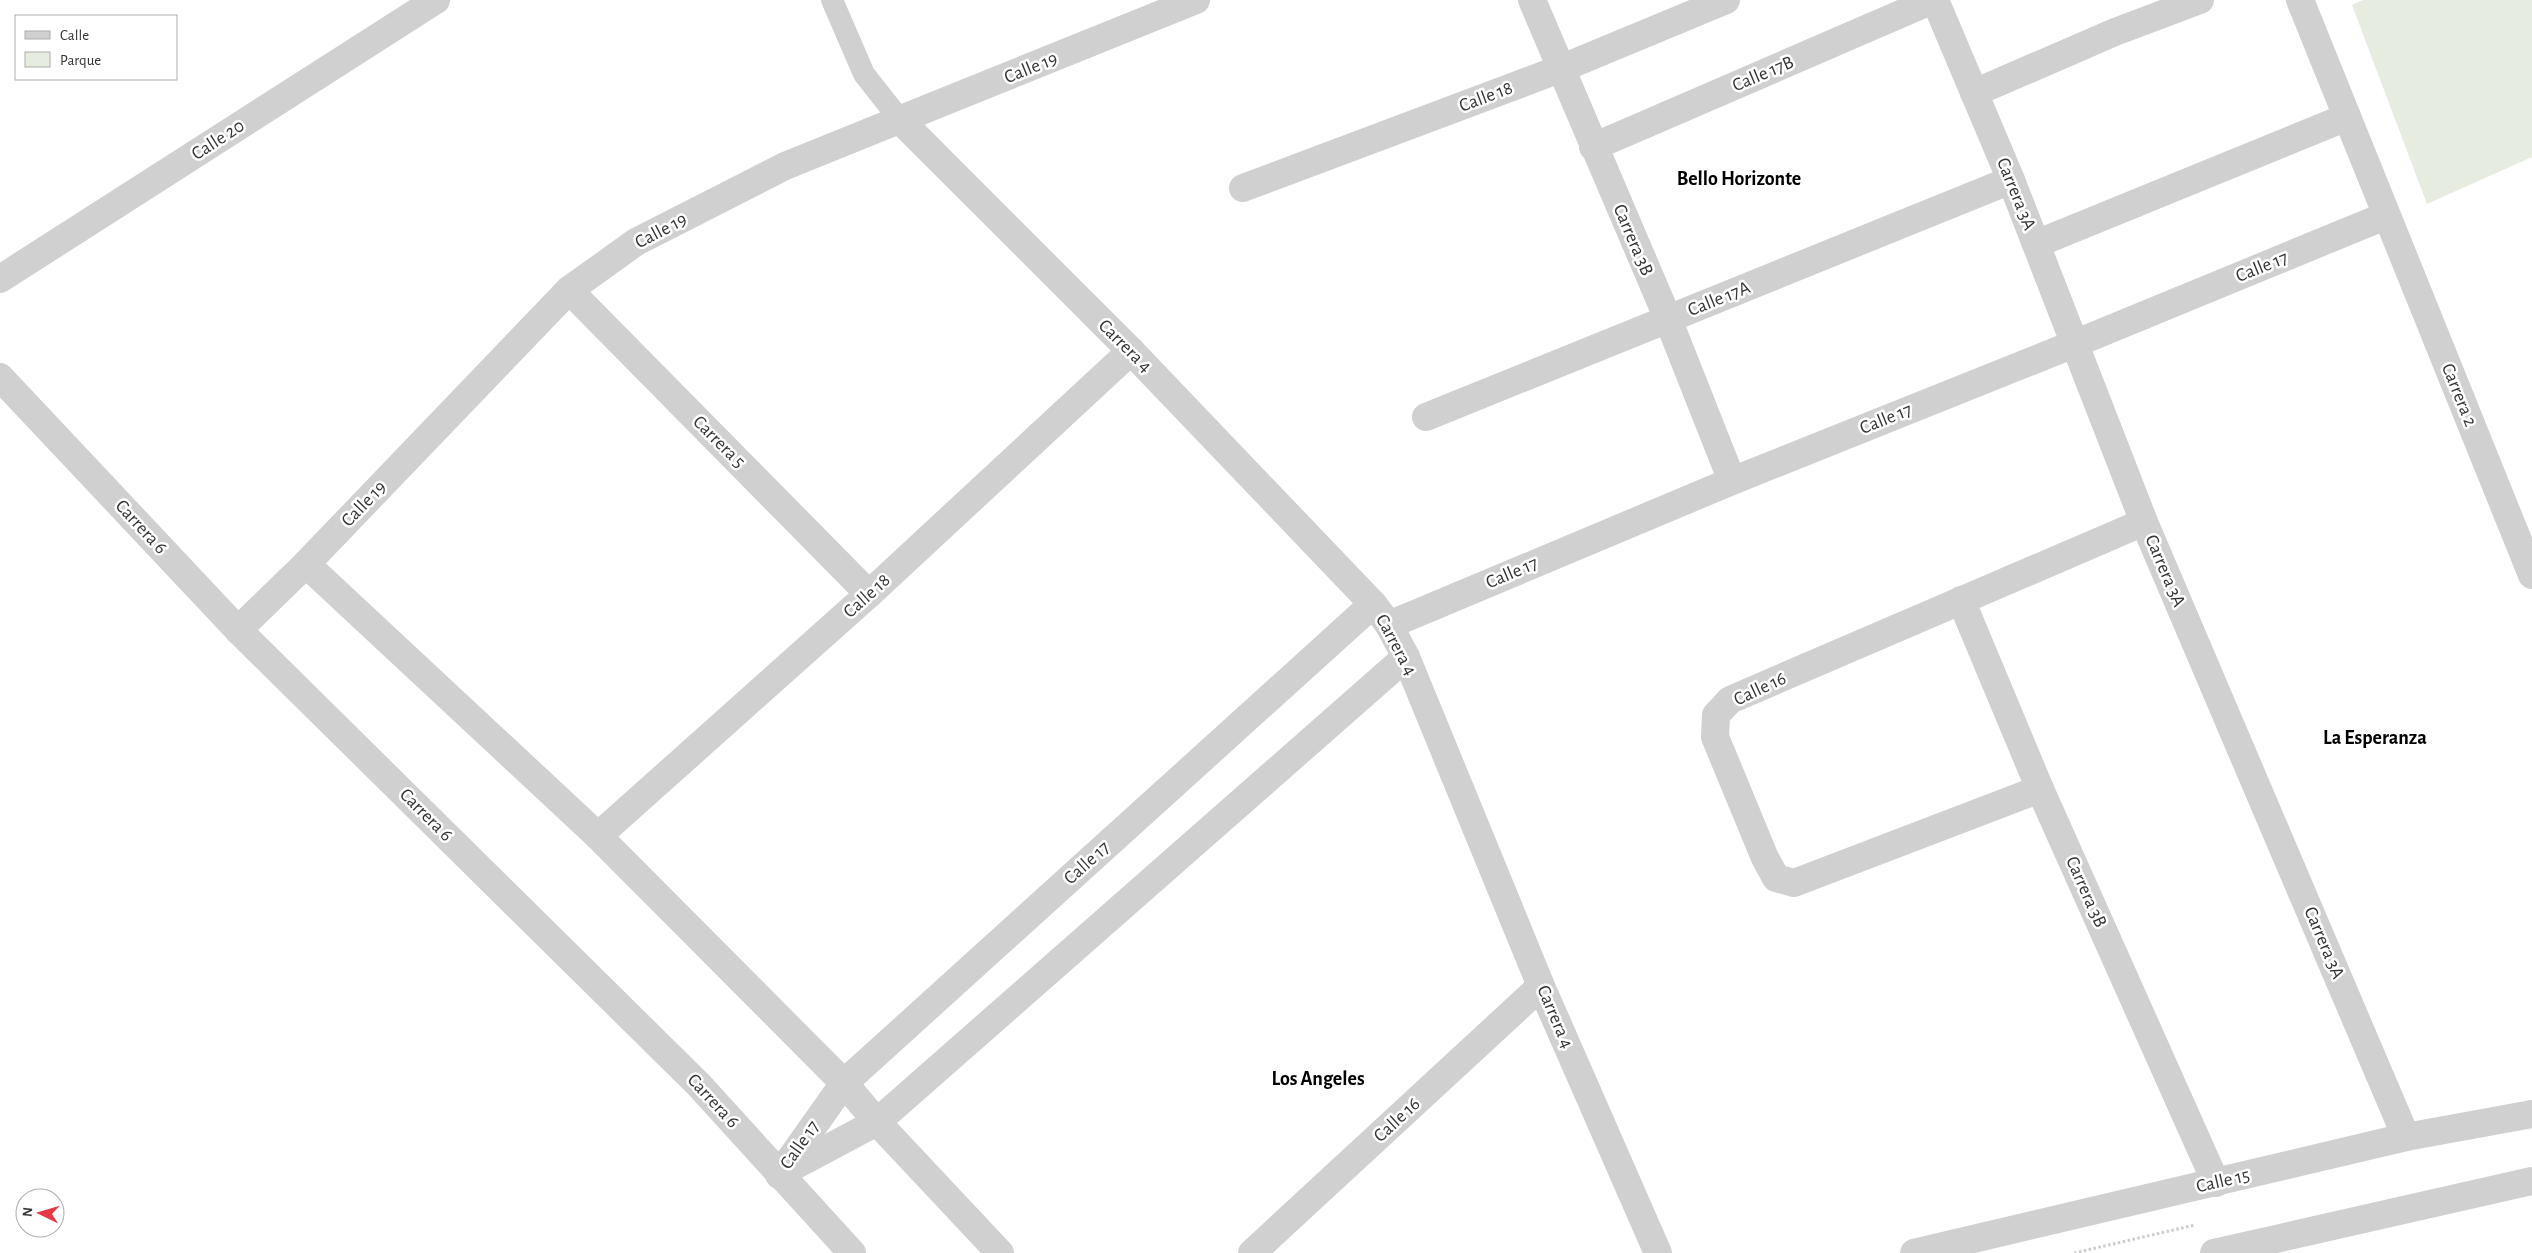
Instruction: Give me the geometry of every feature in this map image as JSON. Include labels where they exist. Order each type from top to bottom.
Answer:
[{"type":"street","name":"Calle 20","points":[[0,279],[436,0]]},
{"type":"street","name":"Calle 19","points":[[238,630],[306,564],[570,290],[645,238],[785,166],[901,121],[1196,0]]},
{"type":"street","name":"Carrera 3B","points":[[1532,0],[1593,147],[1668,319],[1732,481]]},
{"type":"street","name":"Calle 18","points":[[1243,188],[1560,69],[1726,0]]},
{"type":"street","name":"Carrera 3A","points":[[1934,0],[2011,180],[2144,522],[2406,1136]]},
{"type":"street","name":"Calle 17B","points":[[1593,147],[1934,0]]},
{"type":"street","points":[[1974,92],[2115,32],[2200,0]]},
{"type":"street","name":"Carrera 2","points":[[2300,0],[2385,216],[2532,575]]},
{"type":"street","points":[[2036,244],[2347,117]]},
{"type":"street","name":"Carrera 4","points":[[901,121],[1131,351],[1381,614],[1406,657],[1542,986],[1658,1253]]},
{"type":"street","name":"Calle 17A","points":[[1426,417],[2011,180]]},
{"type":"street","name":"Calle 17","points":[[779,1174],[844,1083],[1381,614],[1732,481],[2074,344],[2385,216]]},
{"type":"street","name":"Carrera 5","points":[[570,290],[869,594]]},
{"type":"street","name":"Calle 18","points":[[598,836],[869,594],[1131,351]]},
{"type":"street","name":"Carrera 6","points":[[0,377],[238,630],[699,1085],[852,1253]]},
{"type":"street","name":"Calle 16","points":[[2040,789],[1794,883],[1776,878],[1765,858],[1715,737],[1716,715],[1730,700],[2144,522]]},
{"type":"street","points":[[306,564],[598,836],[844,1083],[877,1122],[1000,1253]]},
{"type":"street","name":"Carrera 3B","points":[[1961,600],[2040,789],[2216,1183]]},
{"type":"street","name":"Calle 17","points":[[779,1174],[877,1122],[1406,657]]},
{"type":"street","name":"Calle 16","points":[[1252,1253],[1542,986]]},
{"type":"street","name":"Calle 15","points":[[1914,1253],[2216,1183],[2406,1136],[2532,1114]]},
{"type":"street","points":[[2214,1253],[2532,1181]]},
{"type":"lane","points":[[832,0],[864,74],[901,121]]},
{"type":"green space","points":[[2363,0],[2532,0],[2532,157],[2427,204],[2352,5]]},
{"type":"district","name":"Bello Horizonte","points":[[1739,179]]},
{"type":"district","name":"La Esperanza","points":[[2375,738]]},
{"type":"district","name":"Los Angeles","points":[[1318,1079]]}]
